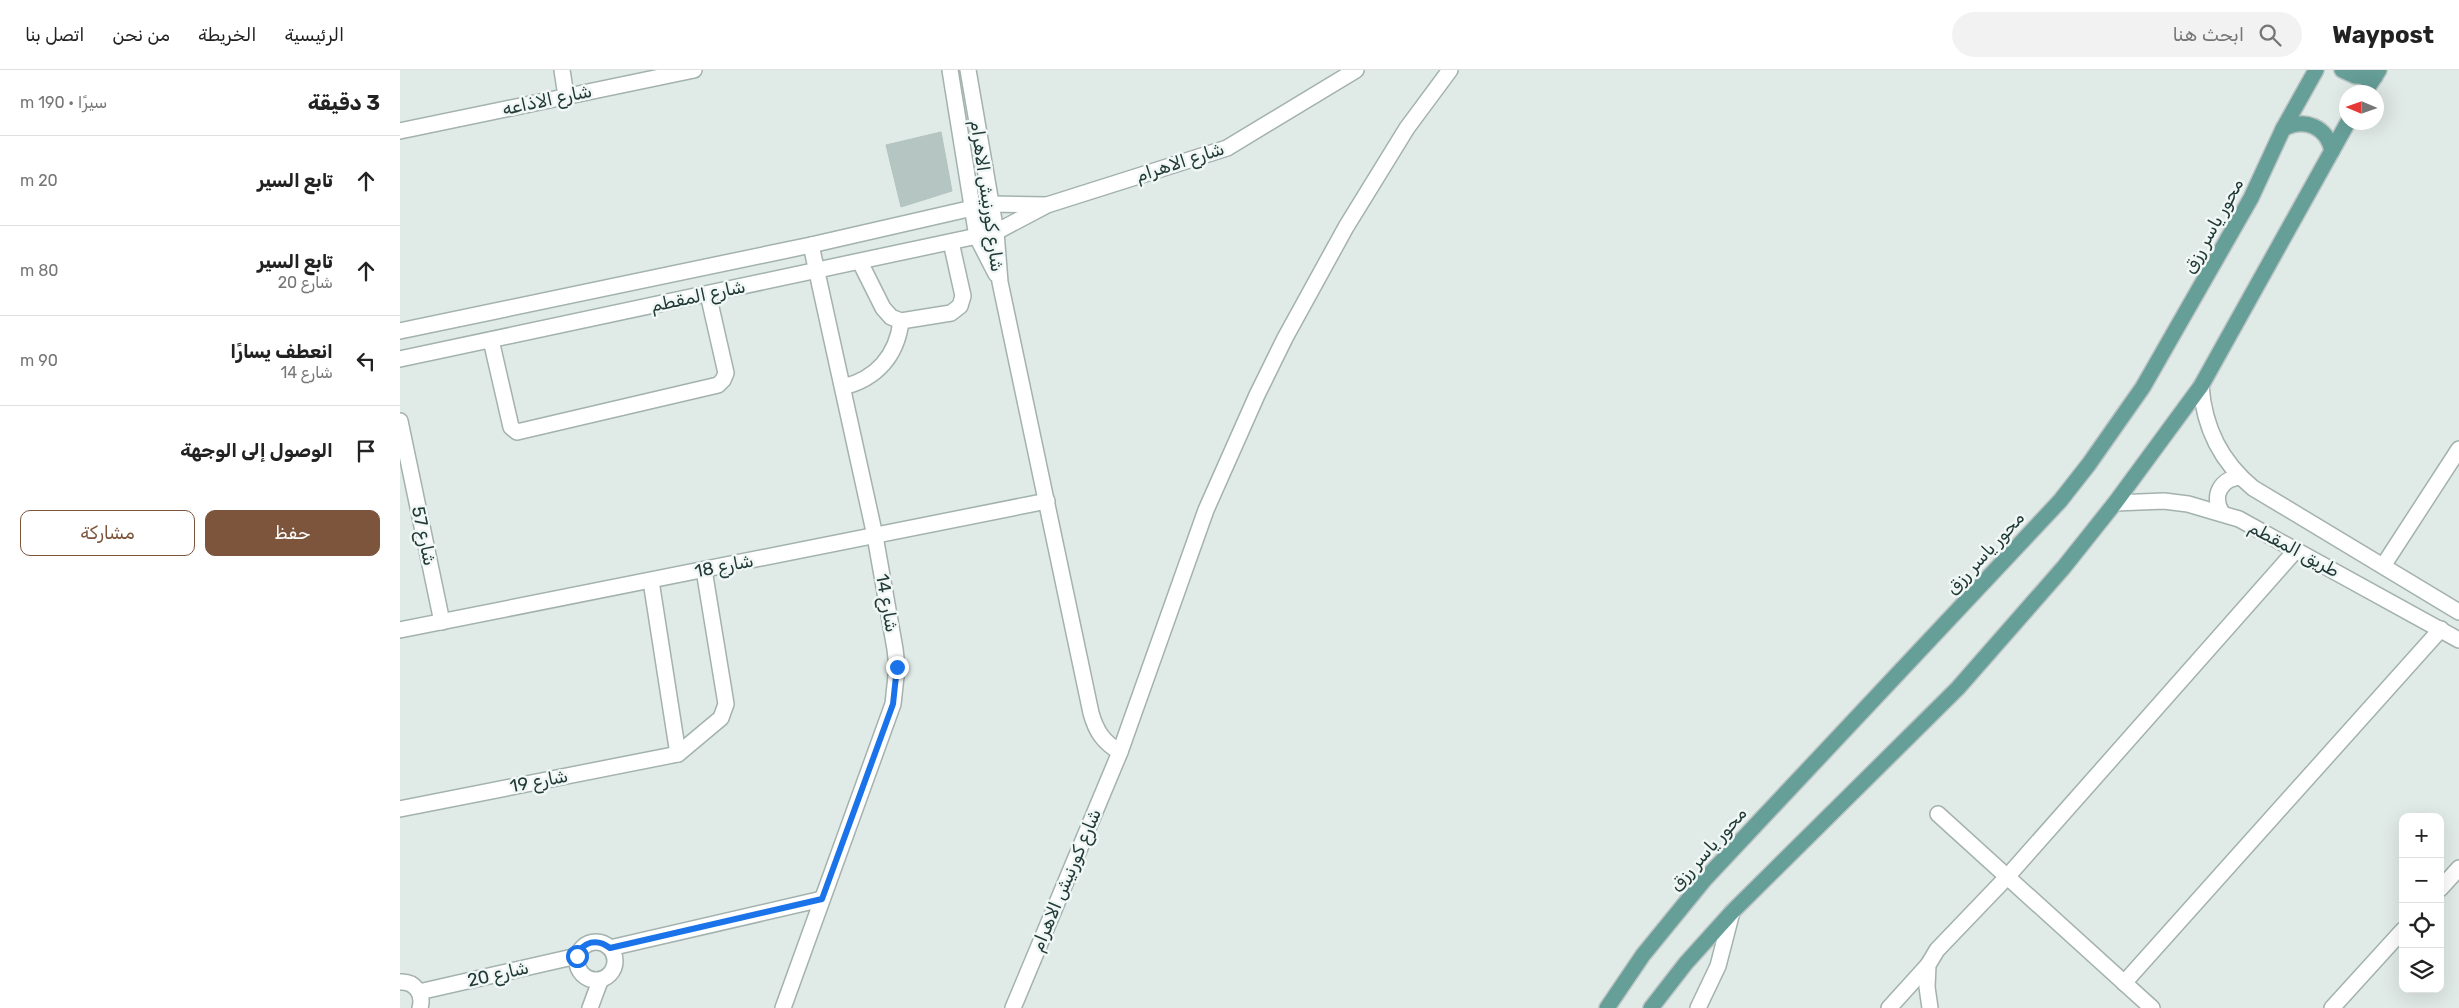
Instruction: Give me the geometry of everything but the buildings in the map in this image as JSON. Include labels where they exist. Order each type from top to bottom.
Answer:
[{"type":"main road","name":"محور ياسر رزق","points":[[1607,1008],[1643,955],[1705,879],[2060,501],[2090,464],[2143,388],[2251,198],[2284,129],[2316,70]]},
{"type":"main road","points":[[2342,70],[2355,76],[2377,74]]},
{"type":"main road","points":[[2370,85],[2377,74]]},
{"type":"main road","points":[[2284,129],[2298,123],[2314,126],[2326,136],[2332,151]]},
{"type":"main road","points":[[1651,1008],[1686,963],[1732,912],[1958,688],[2064,568],[2115,503],[2201,386],[2344,130]]},
{"type":"street","points":[[562,70],[566,96]]},
{"type":"street","name":"شارع الاذاعه","points":[[400,131],[694,70]]},
{"type":"street","name":"شارع كورنيش الاهرام","points":[[950,70],[978,237],[1000,282]]},
{"type":"street","name":"شارع كورنيش الاهرام","points":[[968,70],[996,232],[1000,282]]},
{"type":"street","name":"شارع الاهرام","points":[[996,232],[1047,205],[1227,148],[1356,70]]},
{"type":"street","name":"شارع كورنيش الاهرام","points":[[1013,1008],[1120,752],[1206,510],[1257,395],[1285,338],[1346,227],[1407,128],[1450,70]]},
{"type":"street","name":"شارع المقطم","points":[[400,331],[811,245],[990,204]]},
{"type":"street","name":"شارع الاهرام","points":[[990,204],[1047,205]]},
{"type":"street","name":"شارع المقطم","points":[[400,359],[996,232]]},
{"type":"street","points":[[860,262],[883,308],[891,317],[901,321],[951,313],[960,306],[964,296],[951,242]]},
{"type":"street","name":"شارع 14","points":[[783,1008],[893,704],[896,685],[896,649],[875,536],[811,245]]},
{"type":"street","points":[[1000,282],[1094,725],[1100,736],[1120,752]]},
{"type":"street","points":[[491,340],[511,427],[517,432],[718,385],[726,373],[708,294]]},
{"type":"street","points":[[843,387],[865,380],[883,365],[896,344],[901,321]]},
{"type":"street","name":"طريق المقطم","points":[[2201,386],[2204,412],[2212,438],[2226,460],[2241,478],[2253,488],[2459,612]]},
{"type":"street","name":"شارع 57","points":[[400,421],[442,622]]},
{"type":"street","points":[[2384,566],[2459,449]]},
{"type":"street","points":[[2222,513],[2217,501],[2219,489],[2228,480],[2241,478]]},
{"type":"street","name":"شارع 18","points":[[400,630],[1047,501]]},
{"type":"street","name":"طريق المقطم","points":[[2115,503],[2164,502],[2188,504],[2238,519],[2459,640]]},
{"type":"street","points":[[1889,1008],[1928,965],[1937,950],[2006,876],[2296,550]]},
{"type":"street","name":"شارع 19","points":[[400,809],[678,754],[720,718],[726,704],[704,570]]},
{"type":"street","points":[[651,581],[678,754]]},
{"type":"street","points":[[2124,982],[2441,629]]},
{"type":"street","points":[[1938,814],[2152,1008]]},
{"type":"street","points":[[2444,885],[2459,868]]},
{"type":"street","points":[[610,948],[822,899]]},
{"type":"street","points":[[1698,1008],[1718,966],[1732,912]]},
{"type":"street","points":[[2332,1008],[2399,934]]},
{"type":"street","points":[[590,1008],[600,981],[610,975],[615,964],[615,958],[610,948],[600,942],[588,943],[579,951],[577,968],[584,977],[600,981]]},
{"type":"street","name":"شارع 20","points":[[419,992],[577,956]]},
{"type":"street","points":[[1928,965],[1927,986],[1930,1008]]},
{"type":"street","points":[[400,982],[413,985],[419,992],[420,1008]]},
{"type":"route","points":[[577,956],[583,946],[588,943],[600,942],[610,948],[822,899],[893,704],[897,667]]}]
